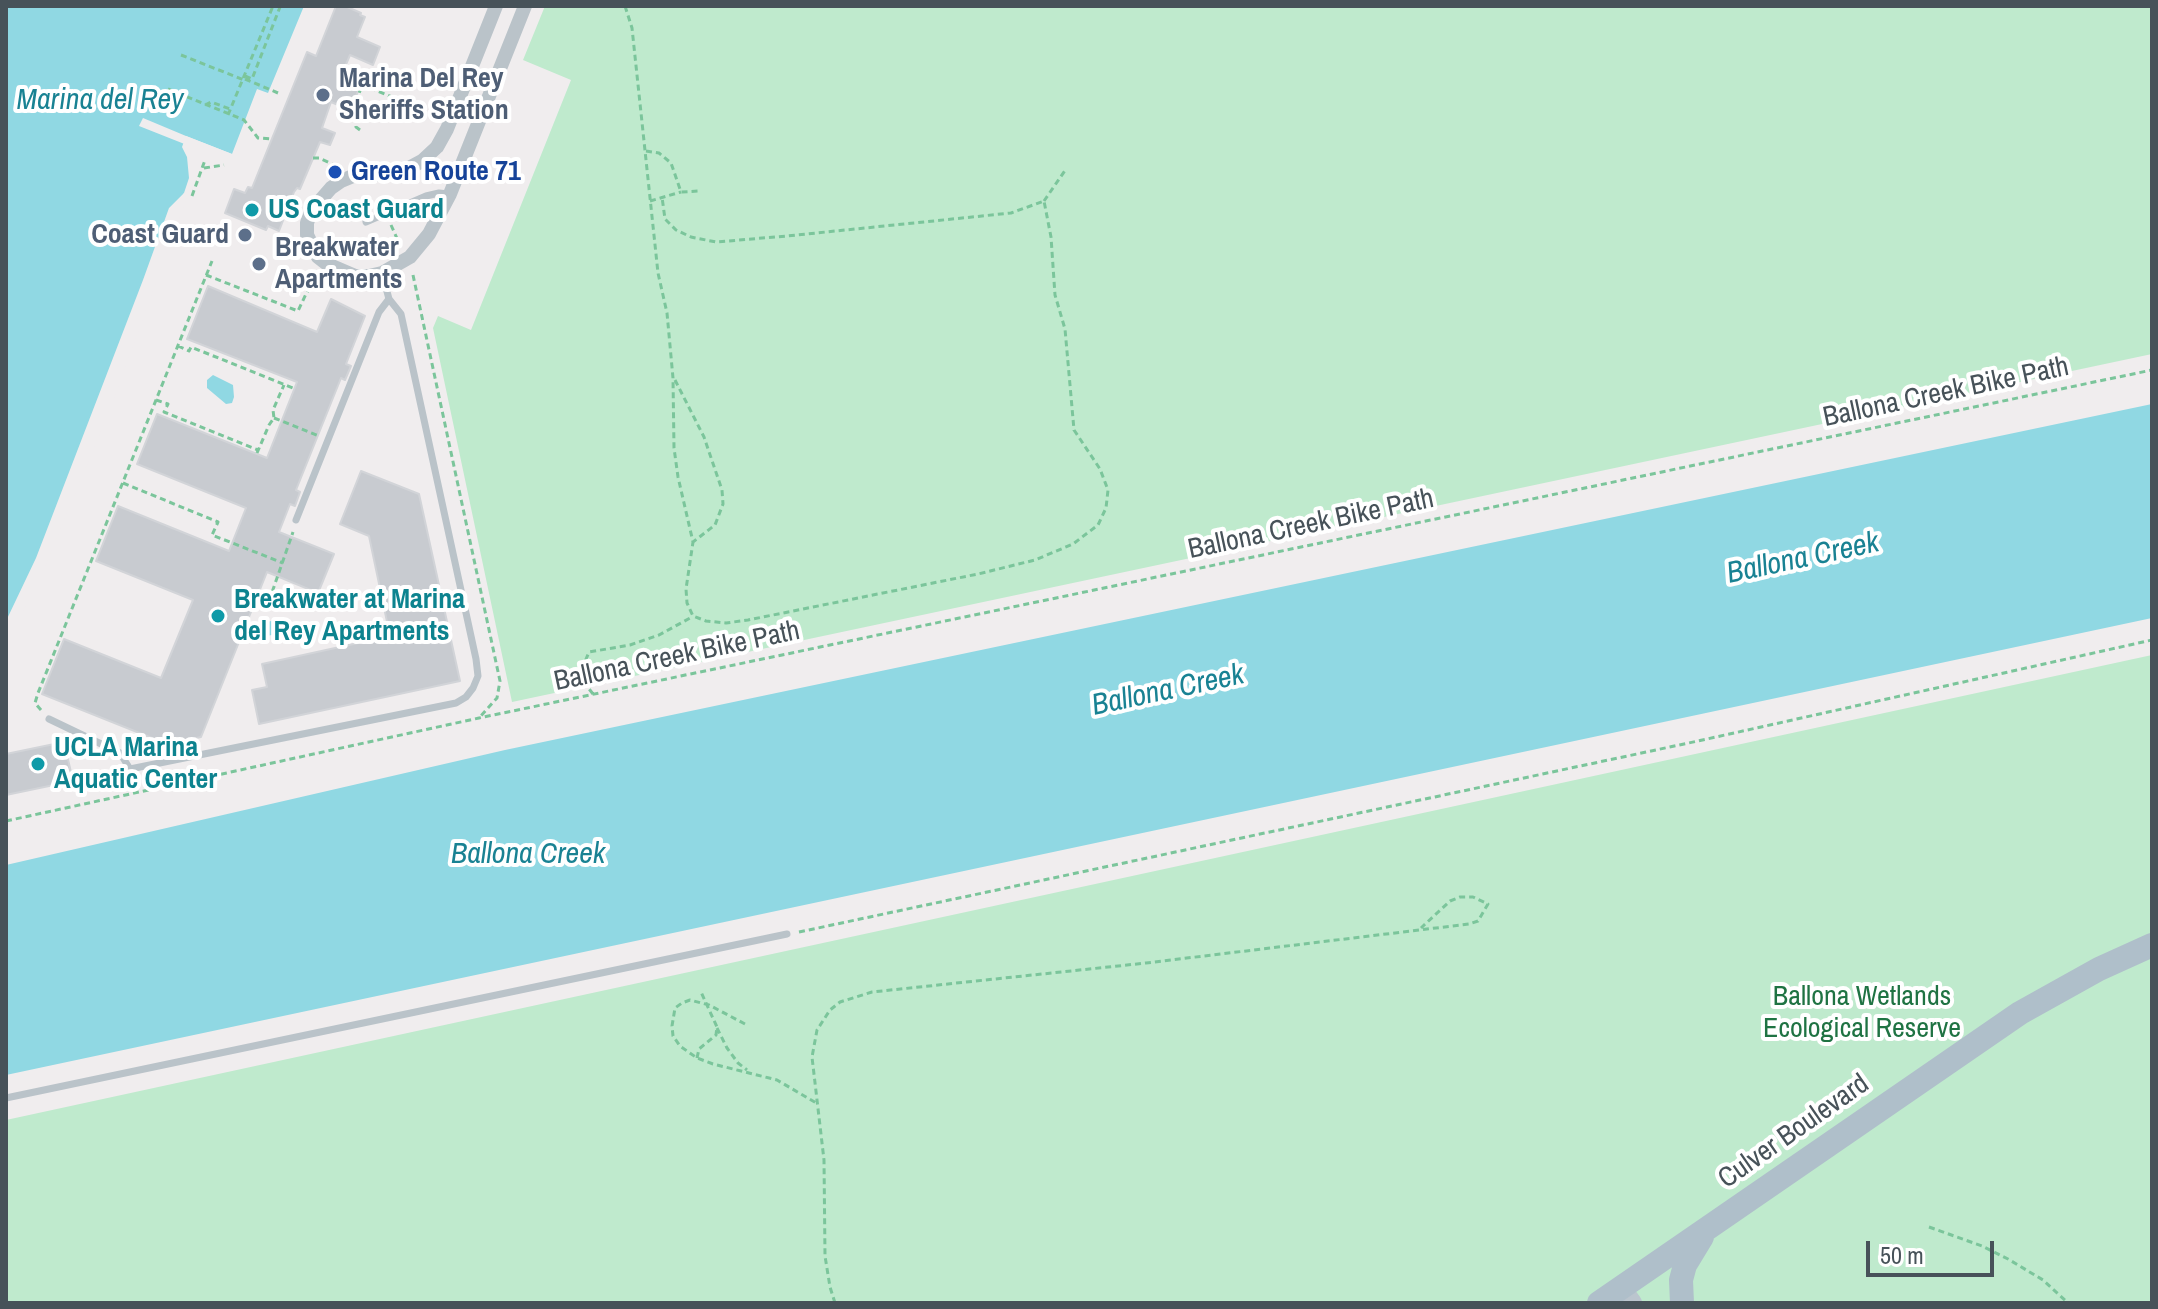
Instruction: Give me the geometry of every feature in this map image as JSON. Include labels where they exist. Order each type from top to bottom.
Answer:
[{"type":"main road","name":"Culver Boulevard","points":[[1599,1303],[1627,1296],[1705,1231],[2020,1013],[2099,969],[2152,945]]},
{"type":"main road","points":[[1682,1303],[1681,1280],[1685,1265],[1705,1231]]},
{"type":"street","points":[[496,6],[437,147],[409,168],[391,174],[353,176],[341,181],[311,211],[307,235],[318,257],[327,264],[355,276],[382,273],[410,257],[429,234],[450,194],[525,6]]},
{"type":"lane","points":[[366,222],[426,196],[450,194]]},
{"type":"lane","points":[[124,777],[130,769],[456,703],[466,697],[476,684],[476,659],[401,314],[389,299],[382,273]]},
{"type":"lane","points":[[296,520],[379,312],[389,299]]},
{"type":"lane","points":[[49,719],[120,753],[130,769]]},
{"type":"lane","points":[[6,1098],[787,934]]},
{"type":"path","points":[[625,6],[632,28],[649,201],[658,273],[667,313],[673,378],[674,448],[693,542],[686,589],[687,603],[693,616],[726,623],[748,620],[978,574],[1048,555],[1073,544],[1098,525],[1106,508],[1108,490],[1100,469],[1074,430],[1065,329],[1055,295],[1051,237],[1044,201]]},
{"type":"path","points":[[244,78],[252,79],[277,7]]},
{"type":"path","points":[[228,115],[277,7]]},
{"type":"path","points":[[181,55],[278,93]]},
{"type":"path","points":[[342,76],[399,100]]},
{"type":"path","points":[[360,130],[356,127],[355,105],[362,85]]},
{"type":"path","points":[[168,89],[244,120],[258,138],[272,139]]},
{"type":"path","points":[[205,105],[211,102],[230,109]]},
{"type":"path","points":[[646,151],[659,153],[671,163],[681,192]]},
{"type":"path","points":[[313,158],[332,164]]},
{"type":"path","points":[[192,196],[205,160]]},
{"type":"path","points":[[202,169],[224,165]]},
{"type":"path","points":[[662,197],[665,219],[676,230],[716,242],[1011,213],[1044,201],[1066,169]]},
{"type":"path","points":[[649,201],[681,192],[699,191]]},
{"type":"path","points":[[410,257],[500,681],[497,698],[479,718]]},
{"type":"path","points":[[49,719],[35,703],[38,693],[212,261]]},
{"type":"path","points":[[206,275],[298,311],[310,286],[327,264]]},
{"type":"path","points":[[178,346],[189,351],[191,347],[293,388]]},
{"type":"path","name":"Ballona Creek Bike Path","points":[[6,821],[593,694],[2152,370]]},
{"type":"path","points":[[673,378],[704,437],[722,490],[723,504],[715,525],[693,542]]},
{"type":"path","points":[[156,400],[168,404],[164,412],[258,452],[274,418],[273,410],[284,385]]},
{"type":"path","points":[[274,418],[328,439]]},
{"type":"path","points":[[123,483],[218,522],[212,535],[283,563]]},
{"type":"path","points":[[269,601],[296,520]]},
{"type":"path","points":[[593,694],[579,676],[589,652],[630,645],[659,635],[693,616]]},
{"type":"path","points":[[787,934],[1653,751],[2152,640]]},
{"type":"path","points":[[835,1303],[825,1256],[824,1160],[812,1057],[817,1030],[830,1010],[840,1002],[853,996],[890,990],[938,987],[1469,924],[1478,921],[1488,904],[1473,897],[1460,897],[1450,901],[1421,928]]},
{"type":"path","points":[[701,992],[721,1039],[738,1063],[750,1073]]},
{"type":"path","points":[[745,1024],[705,1003],[690,1000],[675,1008],[672,1026],[673,1036],[680,1046],[697,1058],[777,1080],[818,1104]]},
{"type":"path","points":[[697,1058],[699,1049],[716,1035],[717,1027]]},
{"type":"path","points":[[1929,1227],[2008,1259],[2043,1280],[2068,1303]]},
{"type":"green space","points":[[545,6],[2152,6],[2152,354],[512,702],[433,328],[438,316],[471,330],[571,80],[523,60]]},
{"type":"green space","name":"Ballona Wetlands Ecological Reserve","points":[[2152,655],[2152,1303],[6,1303],[6,1120]]},
{"type":"water","name":"Marina del Rey","points":[[6,6],[304,6],[268,93],[257,89],[232,154],[186,136],[182,147],[187,157],[189,178],[184,193],[6,637]]},
{"type":"water","points":[[213,375],[233,385],[232,403],[226,404],[207,388],[207,380]]},
{"type":"water","name":"Ballona Creek","points":[[2152,404],[2152,618],[6,1075],[6,865],[505,750]]},
{"type":"water","points":[[283,618],[286,632],[262,637],[253,633],[259,621],[263,623]]},
{"type":"pier","points":[[143,118],[232,154],[230,158],[189,141],[187,145],[139,126]]},
{"type":"pier","points":[[184,193],[188,194],[110,409],[45,566],[6,641],[6,621],[36,558],[169,208]]},
{"type":"building","name":"Marina Del Rey Sheriffs Station","points":[[336,6],[345,6],[361,13],[365,17],[357,37],[380,47],[373,65],[350,55],[339,81],[359,89],[350,110],[331,102],[322,128],[335,133],[330,145],[320,142],[300,189],[294,192],[279,231],[268,226],[266,230],[225,213],[234,189],[245,193],[248,187],[252,188],[307,52],[316,56]]},
{"type":"building","points":[[208,286],[317,332],[331,299],[365,316],[346,364],[351,366],[345,380],[341,378],[296,490],[300,492],[295,506],[290,504],[279,532],[334,554],[318,593],[267,572],[201,737],[167,744],[42,694],[64,639],[161,678],[193,600],[96,561],[118,506],[229,551],[246,508],[137,464],[157,414],[267,458],[297,382],[187,339]]},
{"type":"building","name":"Breakwater at Marina del Rey Apartments","points":[[361,471],[419,494],[460,681],[259,724],[252,690],[267,687],[262,664],[390,636],[369,536],[340,524]]},
{"type":"building","name":"UCLA Marina Aquatic Center","points":[[64,742],[73,781],[6,795],[6,754]]},
{"type":"place","name":"Marina Del Rey Sheriffs Station","points":[[323,95]]},
{"type":"place","name":"Green Route 71","points":[[335,172]]},
{"type":"place","name":"US Coast Guard","points":[[252,210]]},
{"type":"place","name":"Coast Guard","points":[[245,235]]},
{"type":"place","name":"Breakwater Apartments","points":[[259,264]]},
{"type":"place","name":"Breakwater at Marina del Rey Apartments","points":[[218,616]]},
{"type":"place","name":"UCLA Marina Aquatic Center","points":[[38,764]]}]
